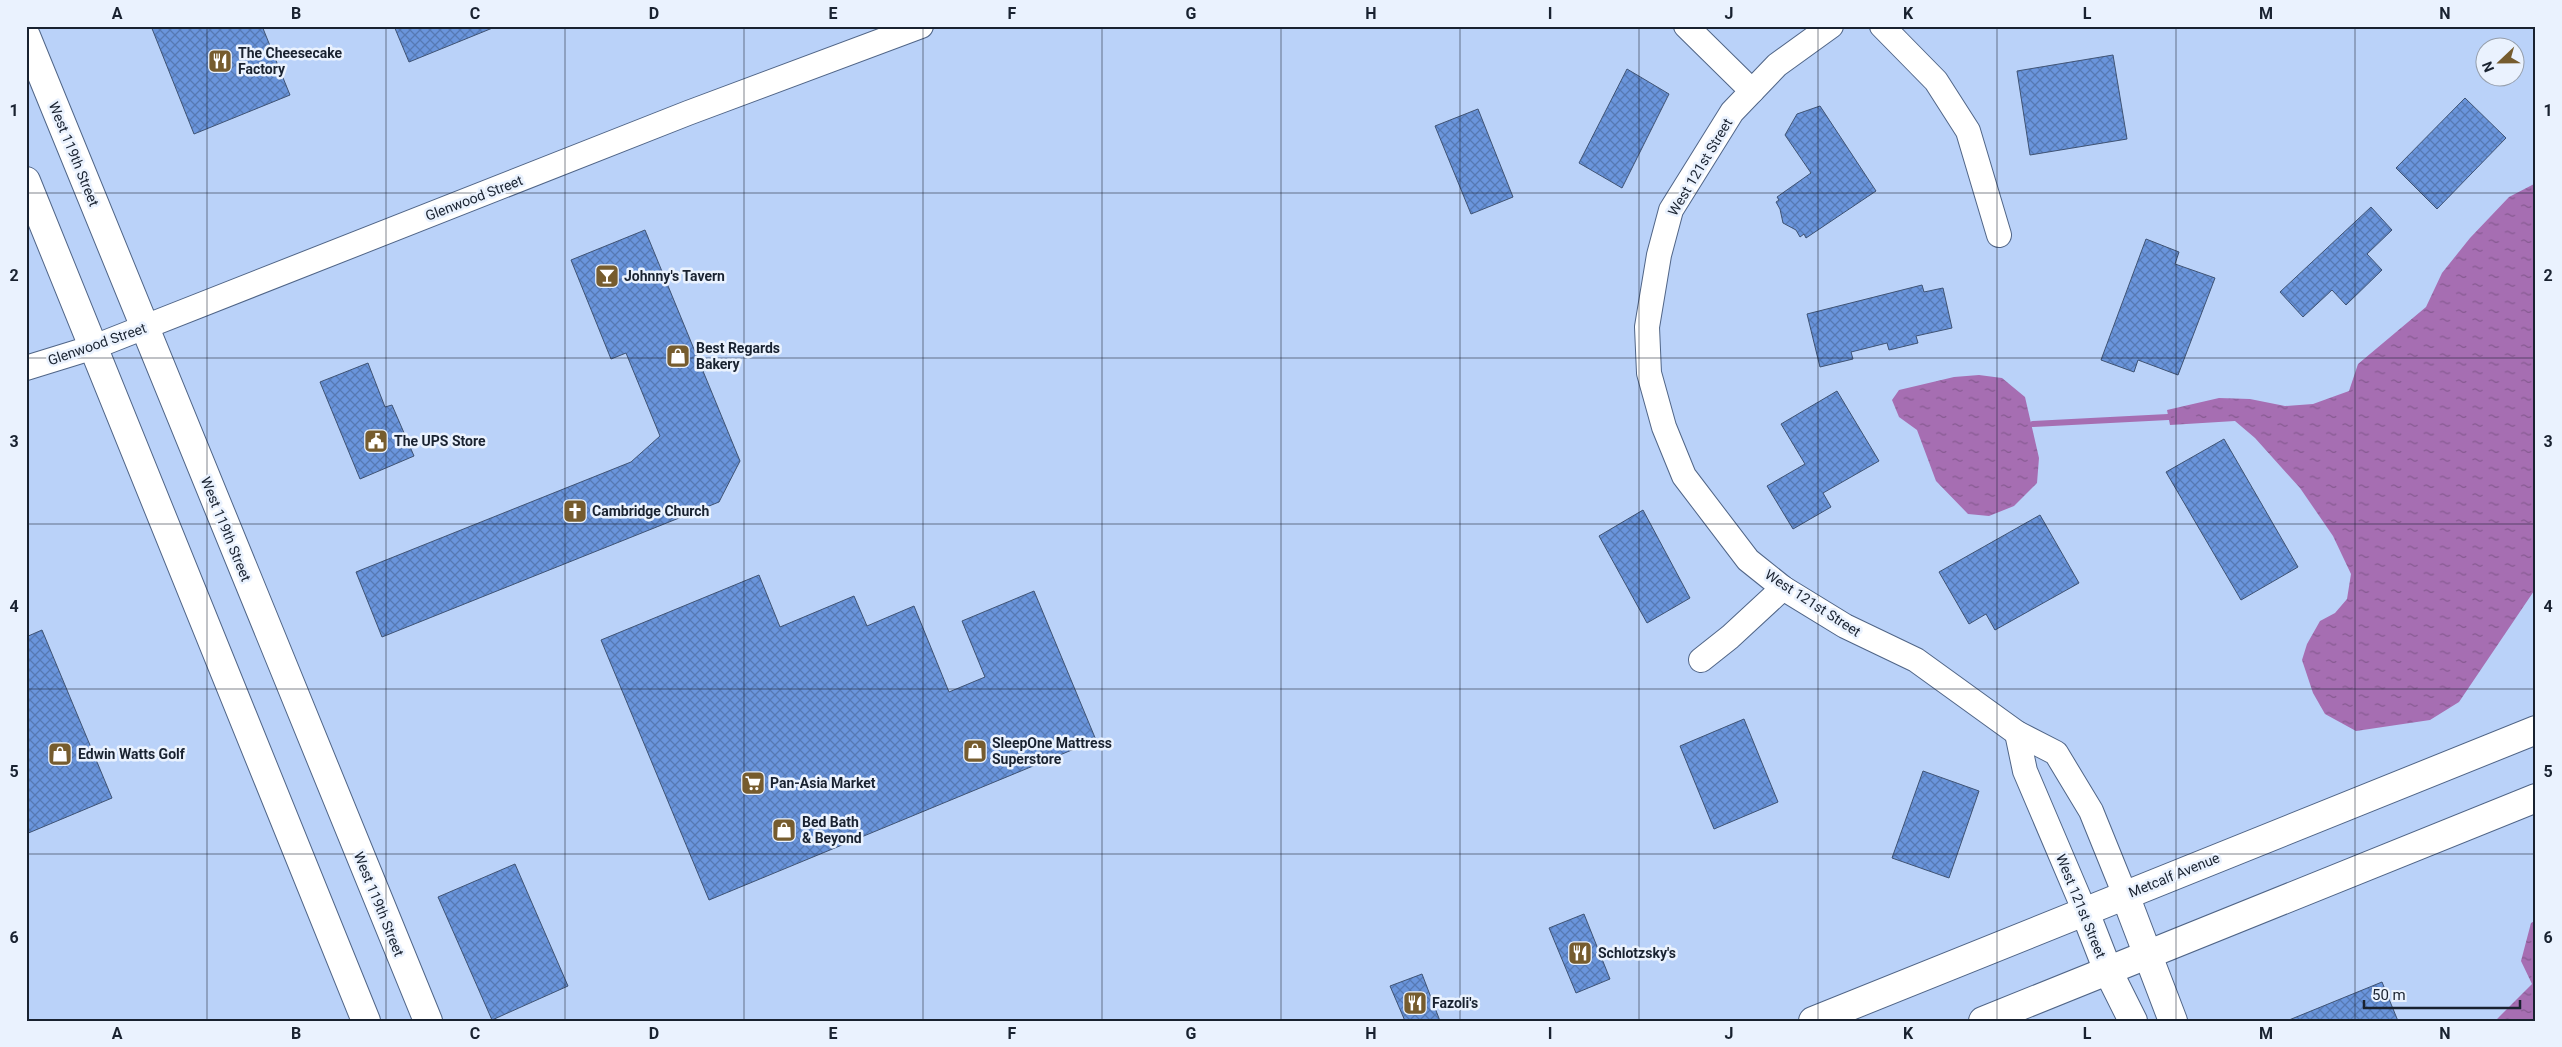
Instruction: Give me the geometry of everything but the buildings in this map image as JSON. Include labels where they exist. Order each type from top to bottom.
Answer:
[{"type":"main road","name":"West 119th Street","points":[[26,36],[428,1021]]},
{"type":"main road","points":[[26,181],[366,1021]]},
{"type":"main road","name":"Metcalf Avenue","points":[[1813,1021],[2536,730]]},
{"type":"main road","points":[[1983,1021],[2536,798]]},
{"type":"main road","name":"West 121st Street","points":[[2125,895],[2173,1021]]},
{"type":"main road","name":"West 121st Street","points":[[2085,912],[2108,971],[2133,1021]]},
{"type":"street","name":"Glenwood Street","points":[[26,368],[94,347],[145,328],[688,113],[922,26]]},
{"type":"street","points":[[1686,26],[1752,91]]},
{"type":"street","name":"West 121st Street","points":[[1831,26],[1777,65],[1732,112],[1670,210],[1659,255],[1647,327],[1650,373],[1664,427],[1684,476],[1748,560],[1783,588],[1845,626],[1916,660],[2017,733],[2056,753],[2091,811],[2125,895]]},
{"type":"street","points":[[1882,26],[1936,81],[1968,131],[1999,235]]},
{"type":"street","points":[[1701,660],[1730,638],[1783,588]]},
{"type":"street","name":"West 121st Street","points":[[2017,733],[2025,771],[2085,912]]},
{"type":"water","points":[[2536,183],[2536,588],[2459,702],[2430,720],[2356,731],[2325,714],[2313,693],[2302,660],[2307,644],[2320,621],[2335,613],[2347,599],[2351,574],[2333,536],[2300,488],[2255,438],[2235,421],[2170,425],[2167,410],[2219,398],[2250,399],[2285,406],[2313,404],[2349,391],[2358,364],[2426,307],[2442,273],[2470,238],[2509,197]]},
{"type":"water","points":[[1979,375],[2002,378],[2025,397],[2039,458],[2037,483],[2014,506],[1989,516],[1968,514],[1936,481],[1917,430],[1899,417],[1892,400],[1899,390],[1954,377]]},
{"type":"water","points":[[2536,920],[2536,1021],[2495,1021],[2532,984],[2521,961],[2531,923]]},
{"type":"waterway","points":[[2033,424],[2168,417]]},
{"type":"place","name":"The Cheesecake Factory","points":[[220,61]]},
{"type":"place","name":"Johnny's Tavern","points":[[607,276]]},
{"type":"place","name":"Best Regards Bakery","points":[[678,356]]},
{"type":"place","name":"The UPS Store","points":[[376,441]]},
{"type":"place","name":"Cambridge Church","points":[[575,511]]},
{"type":"place","name":"SleepOne Mattress Superstore","points":[[975,751]]},
{"type":"place","name":"Edwin Watts Golf","points":[[60,754]]},
{"type":"place","name":"Pan-Asia Market","points":[[753,783]]},
{"type":"place","name":"Bed Bath & Beyond","points":[[784,830]]},
{"type":"place","name":"Schlotzsky's","points":[[1580,953]]},
{"type":"place","name":"Fazoli's","points":[[1415,1003]]}]
